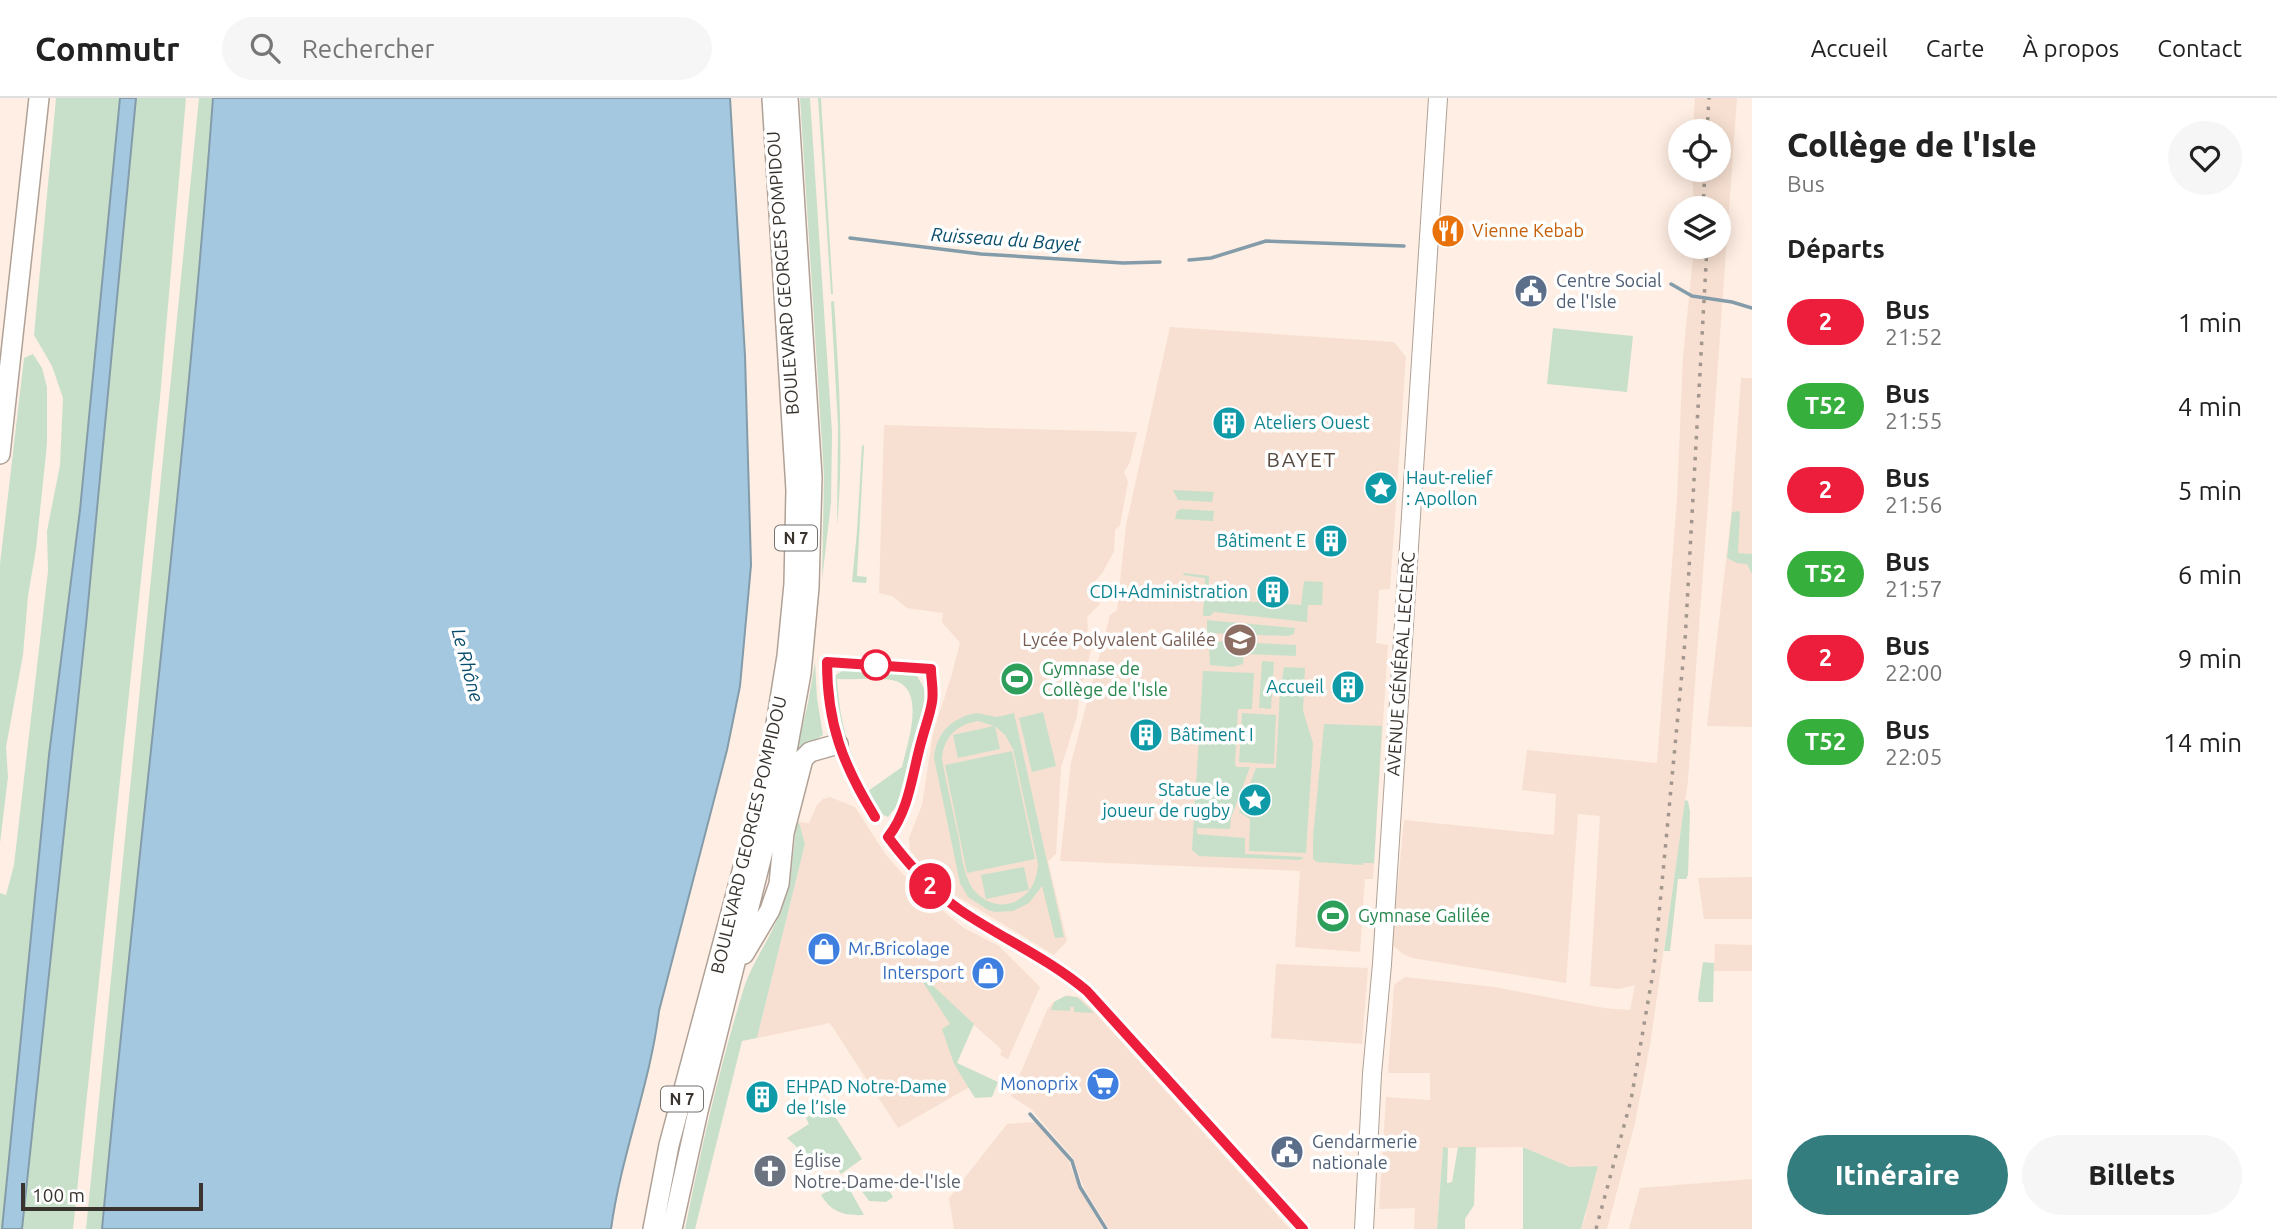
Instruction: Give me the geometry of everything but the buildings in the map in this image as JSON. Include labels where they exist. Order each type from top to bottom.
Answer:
[{"type":"main road","points":[[0,454],[39,98]]},
{"type":"main road","name":"BOULEVARD GEORGES POMPIDOU","points":[[653,1229],[669,1145],[756,819],[777,726],[787,656],[794,584],[796,490],[772,98]]},
{"type":"main road","name":"BOULEVARD GEORGES POMPIDOU","points":[[672,1229],[680,1183],[795,716],[809,587],[812,477],[788,98]]},
{"type":"main road","name":"AVENUE GÉNÉRAL LECLERC","points":[[1364,1229],[1372,1074],[1383,952],[1438,98]]},
{"type":"main road","points":[[733,973],[770,910],[779,884],[784,833],[803,759],[810,752],[838,744]]},
{"type":"shaded area","points":[[1695,98],[1737,98],[1731,182],[1731,119],[1694,119]]},
{"type":"shaded area","points":[[1693,182],[1731,182],[1730,196],[1693,196]]},
{"type":"shaded area","points":[[1693,259],[1725,259],[1688,781],[1650,1045],[1635,1123],[1607,1229],[1581,1229],[1586,1214],[1570,1167],[1523,1147],[1443,1148],[1437,1229],[1414,1229],[1415,1208],[1379,1209],[1386,1097],[1430,1100],[1430,1073],[1388,1073],[1394,985],[1405,977],[1494,987],[1604,1008],[1630,1010],[1635,985],[1619,989],[1590,986],[1600,816],[1578,814],[1566,983],[1412,958],[1392,945],[1404,820],[1554,835],[1556,794],[1522,790],[1527,750],[1657,763],[1677,497],[1683,357]]},
{"type":"shaded area","name":"Lycée Polyvalent Galilée","points":[[1170,327],[1394,342],[1406,357],[1390,589],[1379,590],[1376,643],[1388,645],[1373,879],[1365,879],[1360,952],[1295,947],[1300,871],[1060,861],[1071,763],[1110,615],[1117,610],[1126,525]]},
{"type":"shaded area","points":[[1741,378],[1752,378],[1752,727],[1707,726],[1731,517]]},
{"type":"shaded area","points":[[884,425],[1137,432],[1130,462],[1124,472],[1128,482],[1120,525],[1115,530],[1114,551],[1103,572],[1087,590],[1100,604],[1087,617],[1088,629],[1082,646],[1092,647],[1080,691],[1077,716],[1061,768],[1056,854],[1048,861],[1067,941],[1054,955],[955,895],[923,866],[910,850],[909,838],[922,805],[933,733],[960,643],[942,622],[943,613],[907,608],[892,596],[879,593]]},
{"type":"shaded area","points":[[830,797],[855,807],[886,855],[917,890],[964,928],[999,946],[1040,987],[1008,1059],[1000,1055],[1002,1050],[973,1024],[957,1063],[987,1077],[898,1128],[830,1023],[757,1038],[805,844],[799,822],[809,823],[817,805]]},
{"type":"shaded area","points":[[1752,877],[1752,919],[1704,919],[1698,878]]},
{"type":"shaded area","points":[[1715,944],[1752,945],[1752,971],[1714,971]]},
{"type":"shaded area","points":[[1276,964],[1368,968],[1362,1044],[1271,1038]]},
{"type":"shaded area","points":[[1068,995],[1080,998],[1090,1007],[1290,1229],[1109,1229],[1084,1188],[1073,1158],[1031,1109],[1011,1096],[1047,1010],[1053,1002]]},
{"type":"shaded area","points":[[1035,1122],[1068,1160],[1079,1188],[1103,1229],[954,1229],[949,1198],[1007,1124]]},
{"type":"shaded area","points":[[1752,1179],[1752,1229],[1629,1229],[1640,1188]]},
{"type":"green space","points":[[56,98],[120,98],[80,510],[49,755],[0,1229],[0,893],[6,895],[14,865],[48,571],[47,531],[60,465],[63,398],[52,366],[34,335]]},
{"type":"green space","points":[[136,98],[186,98],[160,398],[73,1229],[22,1229],[86,625]]},
{"type":"green space","points":[[199,98],[213,98],[175,523],[102,1229],[86,1229]]},
{"type":"green space","points":[[800,98],[810,98],[832,432],[831,503],[822,580],[824,476]]},
{"type":"green space","points":[[818,98],[821,98],[833,294],[831,294]]},
{"type":"green space","points":[[834,301],[840,442],[837,526],[838,426],[831,302]]},
{"type":"green space","points":[[1553,328],[1633,336],[1627,392],[1547,384]]},
{"type":"green space","points":[[33,354],[42,368],[47,387],[47,444],[23,655],[6,747],[8,777],[0,843],[0,564],[24,358]]},
{"type":"green space","points":[[862,445],[857,576],[867,577],[866,583],[852,582]]},
{"type":"green space","points":[[1173,490],[1214,492],[1212,502],[1178,500]]},
{"type":"green space","points":[[1177,511],[1214,511],[1213,521],[1175,519]]},
{"type":"green space","points":[[1740,511],[1738,553],[1752,554],[1752,574],[1747,564],[1727,558],[1732,512]]},
{"type":"green space","points":[[1183,575],[1209,576],[1208,597],[1243,595],[1243,601],[1301,605],[1304,581],[1323,582],[1322,605],[1308,605],[1307,622],[1214,612],[1210,616],[1203,616],[1205,578]]},
{"type":"green space","points":[[1207,620],[1295,628],[1294,634],[1288,636],[1207,633]]},
{"type":"green space","points":[[1216,641],[1296,645],[1296,656],[1244,654],[1243,664],[1232,667],[1210,665],[1209,648]]},
{"type":"green space","points":[[1262,661],[1274,662],[1271,709],[1259,708]]},
{"type":"green space","points":[[815,662],[823,735],[812,742],[788,786],[808,703]]},
{"type":"green space","points":[[848,667],[903,670],[917,676],[924,688],[925,705],[903,789],[896,807],[888,817],[879,813],[868,791],[902,767],[911,731],[912,705],[909,693],[903,685],[892,680],[837,679],[843,726],[858,770],[855,771],[842,737],[834,697],[836,675]]},
{"type":"green space","points":[[1284,667],[1305,668],[1303,711],[1313,743],[1306,853],[1249,851],[1250,819],[1239,812],[1256,768],[1276,768]]},
{"type":"green space","points":[[1203,671],[1254,673],[1252,709],[1238,709],[1235,765],[1250,767],[1231,818],[1230,829],[1197,828],[1197,834],[1245,838],[1245,854],[1304,857],[1300,860],[1199,856],[1192,850]]},
{"type":"green space","points":[[1043,712],[1056,766],[1032,772],[1019,718]]},
{"type":"green space","points":[[977,713],[997,717],[1014,713],[1064,937],[1055,938],[1042,886],[1029,903],[1013,911],[995,912],[968,897],[960,883],[934,758],[942,734],[953,722]],"holes":[[[978,721],[994,726],[953,735],[958,758],[1000,749],[995,726],[1005,735],[1013,749],[1038,864],[1035,880],[1027,893],[1018,900],[1004,904],[983,899],[969,882],[962,861],[942,759],[948,739],[964,725]]]},
{"type":"green space","points":[[1242,713],[1276,715],[1274,764],[1239,762]]},
{"type":"green space","points":[[1324,724],[1382,726],[1374,863],[1363,865],[1317,862],[1313,859]]},
{"type":"green space","points":[[1012,751],[1035,859],[967,873],[945,765]]},
{"type":"green space","points":[[1685,800],[1688,801],[1690,812],[1688,875],[1686,879],[1678,879],[1670,951],[1664,951]]},
{"type":"green space","points":[[799,822],[805,844],[757,1038],[742,1041],[695,1229],[685,1229],[734,1020],[746,981],[783,904]]},
{"type":"green space","points":[[1024,867],[1029,890],[986,899],[981,875]]},
{"type":"green space","points":[[1703,962],[1714,963],[1713,1002],[1699,1002],[1698,998]]},
{"type":"green space","points":[[913,967],[974,1024],[957,1063],[998,1082],[992,1097],[975,1098],[954,1064],[942,1029],[950,1024]]},
{"type":"green space","points":[[1065,996],[1077,997],[1094,1013],[1074,1012],[1074,1007],[1070,1007],[1070,1011],[1051,1010],[1054,1002]]},
{"type":"green space","points":[[827,1104],[862,1159],[841,1174],[831,1159],[806,1173],[801,1151],[787,1138],[809,1124],[806,1118]]},
{"type":"green space","points":[[1443,1147],[1448,1148],[1447,1183],[1452,1182],[1458,1147],[1476,1147],[1474,1205],[1465,1219],[1465,1229],[1437,1229]]},
{"type":"green space","points":[[1523,1147],[1570,1167],[1598,1166],[1581,1229],[1523,1229]]},
{"type":"green space","points":[[882,1178],[893,1197],[886,1202],[869,1201],[861,1190]]},
{"type":"green space","points":[[845,1181],[864,1215],[839,1212],[821,1195]]},
{"type":"water","points":[[120,98],[136,98],[86,625],[22,1229],[2,1229],[49,755],[80,510]]},
{"type":"water","name":"Le Rhône","points":[[213,98],[730,98],[745,356],[751,565],[740,686],[727,750],[659,1011],[655,1039],[621,1174],[611,1229],[102,1229],[189,381]]},
{"type":"waterway","name":"Ruisseau du Bayet","points":[[850,238],[981,254],[1123,263],[1160,262]]},
{"type":"waterway","name":"Ruisseau du Bayet","points":[[1189,260],[1211,258],[1266,241],[1404,246]]},
{"type":"waterway","name":"Ruisseau du Bayet","points":[[1671,284],[1692,296],[1752,308]]},
{"type":"waterway","points":[[1030,1114],[1072,1161],[1080,1187],[1106,1229]]},
{"type":"railway","points":[[1708,119],[1709,98]]},
{"type":"railway","points":[[1704,182],[1704,196]]},
{"type":"railway","points":[[1596,1229],[1631,1100],[1654,967],[1685,641],[1706,259]]},
{"type":"bus line","name":"2","points":[[875,817],[842,757],[828,703],[827,662],[931,669],[931,709],[899,824],[888,837],[917,873],[945,899],[1063,972],[1087,991],[1303,1229]]},
{"type":"place","name":"Vienne Kebab","points":[[1448,231]]},
{"type":"place","name":"Centre Social de l'Isle","points":[[1531,291]]},
{"type":"place","name":"Ateliers Ouest","points":[[1229,423]]},
{"type":"place","name":"Haut-relief : Apollon","points":[[1381,488]]},
{"type":"place","name":"Bâtiment E","points":[[1331,541]]},
{"type":"place","name":"CDI+Administration","points":[[1273,592]]},
{"type":"place","name":"Lycée Polyvalent Galilée","points":[[1240,640]]},
{"type":"place","name":"Gymnase de Collège de l'Isle","points":[[1017,679]]},
{"type":"place","name":"Accueil","points":[[1348,687]]},
{"type":"place","name":"Bâtiment I","points":[[1146,735]]},
{"type":"place","name":"Statue le joueur de rugby","points":[[1255,800]]},
{"type":"place","name":"Gymnase Galilée","points":[[1333,916]]},
{"type":"place","name":"Mr.Bricolage","points":[[824,949]]},
{"type":"place","name":"Intersport","points":[[988,973]]},
{"type":"place","name":"Monoprix","points":[[1103,1084]]},
{"type":"place","name":"EHPAD Notre-Dame de l’Isle","points":[[762,1097]]},
{"type":"place","name":"Gendarmerie nationale","points":[[1287,1152]]},
{"type":"place","name":"Église Notre-Dame-de-l'Isle","points":[[770,1171]]},
{"type":"district","name":"BAYET","points":[[1302,460]]}]
